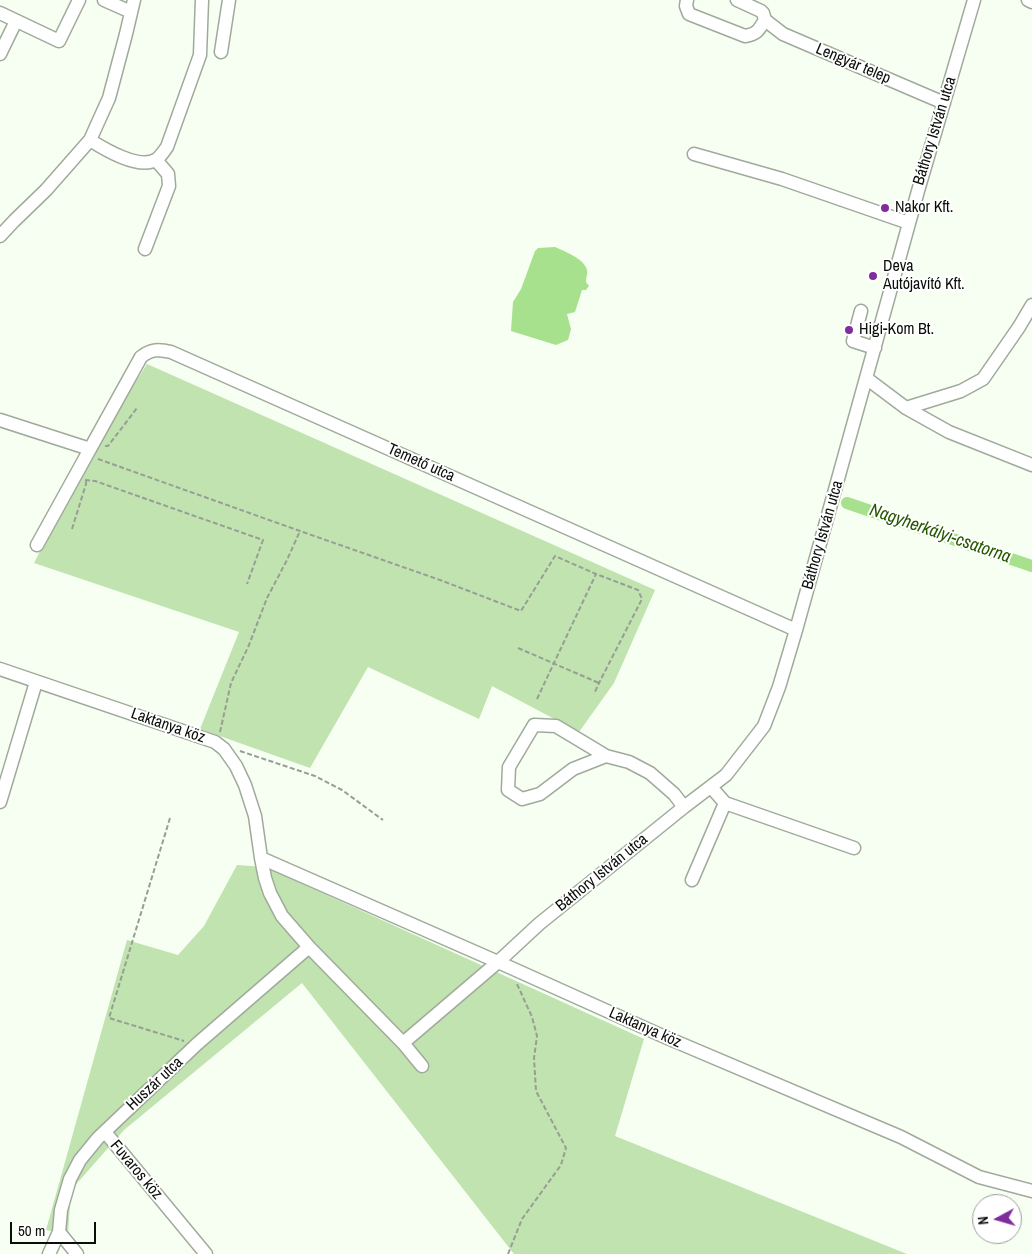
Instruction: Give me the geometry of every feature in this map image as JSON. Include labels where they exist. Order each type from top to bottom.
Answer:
[{"type":"street","points":[[0,13],[59,41],[79,0]]},
{"type":"street","points":[[0,236],[46,190],[90,140],[109,98],[132,6],[104,0]]},
{"type":"street","points":[[90,140],[115,155],[135,161],[156,160],[161,155],[167,146],[200,55],[202,0]]},
{"type":"street","points":[[221,52],[229,0]]},
{"type":"street","points":[[687,0],[686,6],[689,14],[745,36],[758,32],[765,20]]},
{"type":"street","name":"Lengyár telep","points":[[737,0],[761,11],[765,20],[783,34],[944,103]]},
{"type":"street","name":"Báthory István utca","points":[[403,1043],[504,965],[539,924],[726,775],[764,726],[779,687],[796,630],[909,223],[974,0]]},
{"type":"street","points":[[1028,0],[1032,2]]},
{"type":"street","points":[[0,54],[16,21]]},
{"type":"street","points":[[694,154],[782,180],[909,223]]},
{"type":"street","points":[[145,249],[169,186],[168,174],[156,160]]},
{"type":"street","points":[[906,408],[961,391],[983,379],[1032,305]]},
{"type":"street","points":[[861,311],[853,341],[874,348]]},
{"type":"street","name":"Temető utca","points":[[37,546],[94,451],[141,357],[147,353],[162,349],[796,630]]},
{"type":"street","points":[[866,378],[906,408],[949,432],[1032,465]]},
{"type":"street","points":[[0,420],[94,451]]},
{"type":"street","name":"Laktanya köz","points":[[0,669],[214,742],[224,749],[246,785],[256,816],[265,878],[270,893],[282,916],[309,948],[403,1043],[422,1066]]},
{"type":"street","points":[[0,802],[36,682]]},
{"type":"street","points":[[606,756],[573,769],[540,794],[522,799],[508,790],[509,767],[534,725],[556,726],[606,756],[629,762],[650,773],[674,794],[684,807]]},
{"type":"street","points":[[710,787],[725,802],[854,848]]},
{"type":"street","points":[[692,880],[725,802]]},
{"type":"street","name":"Laktanya köz","points":[[261,858],[665,1037],[901,1136],[979,1177],[1032,1191]]},
{"type":"street","name":"Huszár utca","points":[[49,1254],[59,1232],[61,1210],[70,1179],[80,1160],[98,1138],[197,1044],[309,948]]},
{"type":"street","name":"Fuvaros köz","points":[[105,1132],[206,1254]]},
{"type":"street","points":[[59,1232],[77,1254]]},
{"type":"path","points":[[94,451],[108,446],[137,408]]},
{"type":"path","points":[[94,451],[300,532],[440,580],[521,611],[555,556],[638,590],[642,599],[594,694]]},
{"type":"path","points":[[72,529],[86,484],[84,476]]},
{"type":"path","points":[[85,480],[95,481],[263,540],[247,584]]},
{"type":"path","points":[[214,742],[218,740],[222,729],[231,683],[249,645],[267,598],[300,532]]},
{"type":"path","points":[[537,699],[596,574]]},
{"type":"path","points":[[518,648],[599,683]]},
{"type":"path","points":[[233,748],[315,776],[342,790],[383,820]]},
{"type":"path","points":[[170,818],[109,1018],[197,1044]]},
{"type":"path","points":[[504,965],[532,1017],[537,1036],[534,1058],[536,1091],[566,1148],[561,1165],[522,1219],[508,1254]]},
{"type":"shaded area","points":[[555,247],[582,262],[587,270],[586,282],[589,286],[586,290],[582,290],[575,312],[567,314],[571,329],[568,340],[556,345],[511,331],[513,302],[521,289],[535,251],[538,248]]},
{"type":"shaded area","points":[[147,364],[655,590],[614,683],[579,732],[492,686],[479,719],[368,667],[310,768],[200,729],[239,632],[34,563],[87,459]]},
{"type":"shaded area","points":[[237,865],[265,867],[644,1039],[615,1136],[907,1254],[514,1254],[302,983],[124,1130],[71,1190],[68,1235],[46,1230],[127,940],[178,955],[204,926]]},
{"type":"waterway","name":"Nagyherkályi-csatorna","points":[[847,503],[1032,566]]},
{"type":"place","name":"Nakor Kft.","points":[[885,208]]},
{"type":"place","name":"Deva Autójavító Kft.","points":[[873,276]]},
{"type":"place","name":"Higi-Kom Bt.","points":[[849,330]]}]
